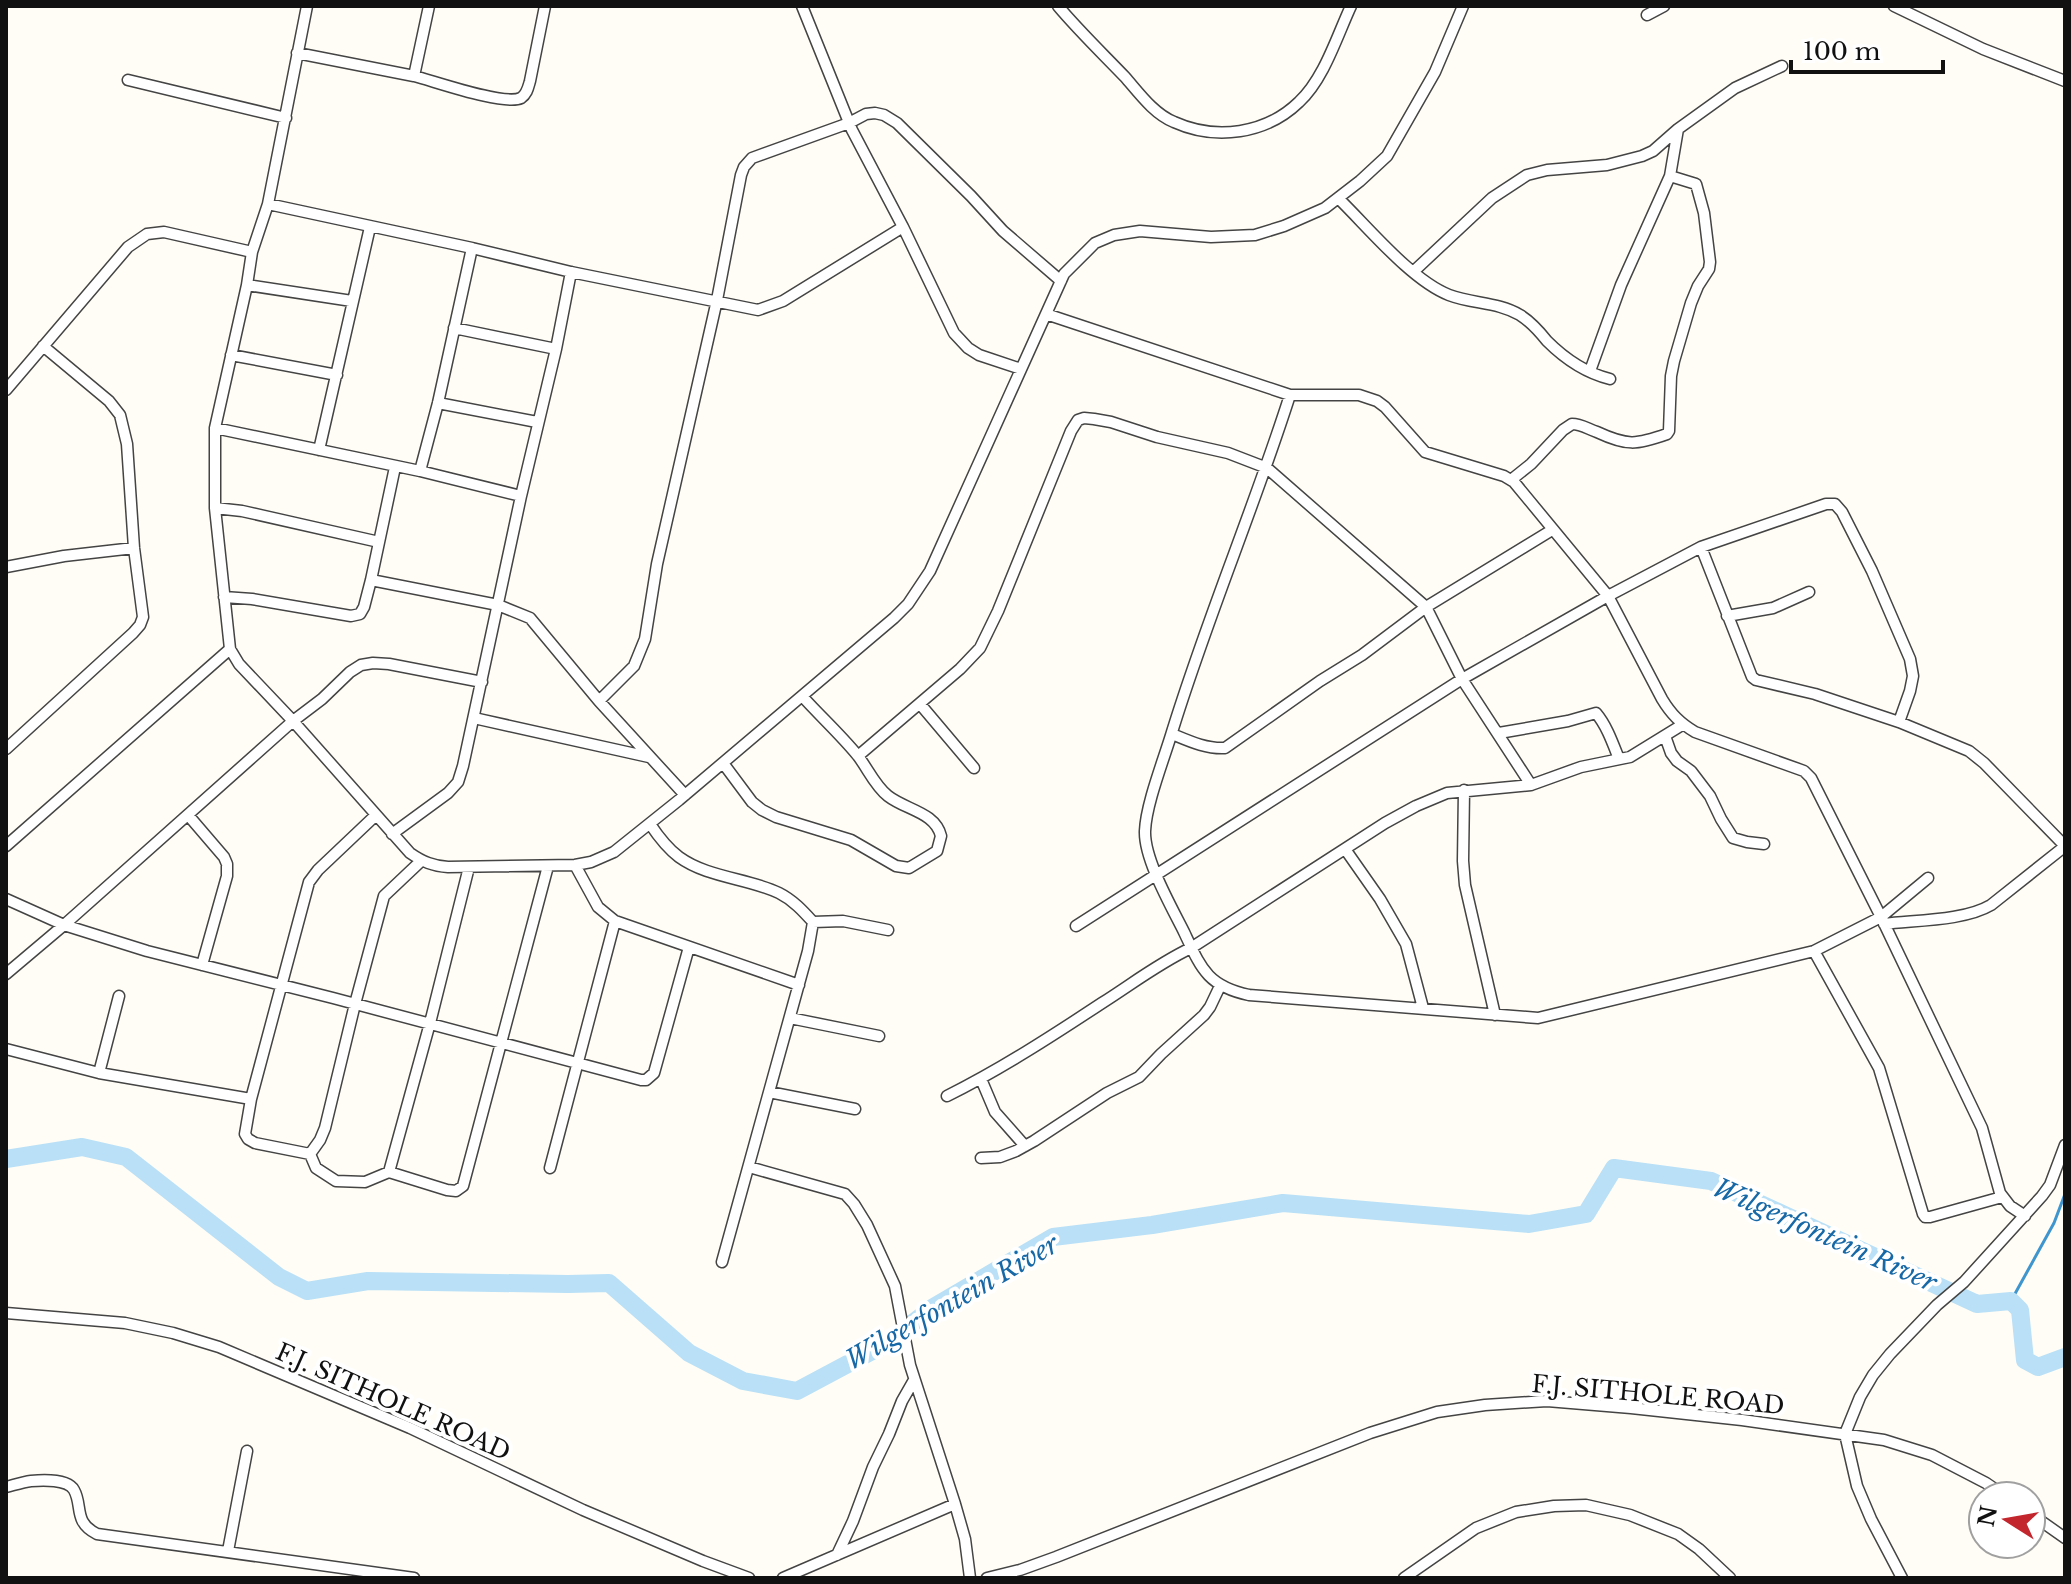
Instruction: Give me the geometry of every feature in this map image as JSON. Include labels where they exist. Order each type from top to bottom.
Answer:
[{"type":"street","points":[[307,6],[268,204],[252,252],[215,428],[215,508],[230,649],[239,664],[410,853],[434,866],[469,867],[575,865],[614,852],[894,618],[908,604],[930,571],[1064,274],[1095,243],[1114,235],[1140,231],[1211,237],[1255,235],[1325,208],[1387,156],[1435,72],[1463,6]]},
{"type":"street","points":[[414,76],[429,6]]},
{"type":"street","points":[[297,53],[414,76],[511,100],[520,98],[530,81],[545,6]]},
{"type":"street","points":[[802,6],[849,123],[954,333],[979,355],[1021,369]]},
{"type":"street","points":[[1058,6],[1165,117],[1187,127],[1218,133],[1241,132],[1275,119],[1300,102],[1324,66],[1351,6]]},
{"type":"street","points":[[1647,15],[1664,6]]},
{"type":"street","points":[[1894,6],[1983,49],[2065,81]]},
{"type":"street","points":[[1413,272],[1492,198],[1527,175],[1547,170],[1607,165],[1642,156],[1653,151],[1735,88],[1782,66]]},
{"type":"street","points":[[128,80],[286,118]]},
{"type":"street","points":[[599,701],[634,666],[645,639],[657,564],[744,167],[752,158],[866,114],[884,115],[897,123],[1003,231],[1061,281]]},
{"type":"street","points":[[1590,371],[1621,285],[1670,176],[1678,129]]},
{"type":"street","points":[[1511,480],[1572,424],[1623,443],[1642,442],[1669,431],[1674,361],[1691,303],[1710,262],[1704,213],[1696,184],[1670,176]]},
{"type":"street","points":[[1338,198],[1426,283],[1450,295],[1502,306],[1522,316],[1577,365],[1610,379]]},
{"type":"street","points":[[268,204],[758,310],[783,301],[903,227]]},
{"type":"street","points":[[319,450],[370,227]]},
{"type":"street","points":[[6,390],[128,247],[147,234],[164,232],[252,252]]},
{"type":"street","points":[[420,471],[472,248]]},
{"type":"street","points":[[392,834],[458,782],[571,272]]},
{"type":"street","points":[[247,285],[352,301]]},
{"type":"street","points":[[1046,314],[1290,395],[1359,395],[1370,398],[1385,407],[1425,452],[1511,480],[1608,596],[1662,699],[1682,725],[1808,775],[1819,791],[1982,1128],[1996,1185],[2010,1206],[2025,1216]]},
{"type":"street","points":[[454,328],[556,349]]},
{"type":"street","points":[[6,749],[140,625],[143,617],[134,548],[127,444],[120,415],[109,401],[43,346]]},
{"type":"street","points":[[231,355],[337,375]]},
{"type":"street","points":[[1290,395],[1267,468],[1192,667],[1149,808],[1145,832],[1146,845],[1157,875],[1191,948],[1202,968],[1220,986],[1249,995],[1538,1018],[1814,951],[1882,920],[1928,878]]},
{"type":"street","points":[[438,403],[537,422]]},
{"type":"street","points":[[858,756],[975,656],[998,611],[1071,431],[1078,420],[1094,419],[1228,453],[1267,468],[1426,607],[1462,679],[1531,785]]},
{"type":"street","points":[[215,428],[420,471],[521,496]]},
{"type":"street","points":[[224,597],[355,616],[360,614],[371,580],[395,467]]},
{"type":"street","points":[[1076,926],[1462,679],[1608,596],[1701,547],[1819,506],[1832,503],[1838,506],[1872,571],[1910,659],[1912,685],[1899,722]]},
{"type":"street","points":[[215,508],[242,511],[379,542]]},
{"type":"street","points":[[1172,734],[1215,749],[1225,748],[1362,655],[1426,607],[1552,530]]},
{"type":"street","points":[[1701,547],[1752,677],[1899,722],[1969,751],[2065,847],[1980,912],[1882,920]]},
{"type":"street","points":[[6,567],[134,548]]},
{"type":"street","points":[[371,580],[498,605],[530,618],[599,701],[685,795]]},
{"type":"street","points":[[1727,616],[1773,608],[1809,592]]},
{"type":"street","points":[[6,846],[230,649]]},
{"type":"street","points":[[6,974],[293,721],[361,665],[389,664],[482,682]]},
{"type":"street","points":[[723,763],[752,802],[762,810],[851,840],[896,866],[909,868],[937,851],[941,836],[936,823],[886,795],[858,756],[802,696]]},
{"type":"street","points":[[920,704],[974,768]]},
{"type":"street","points":[[1499,733],[1596,713],[1619,759]]},
{"type":"street","points":[[474,718],[651,758]]},
{"type":"street","points":[[947,1096],[981,1079],[1103,1003],[1165,960],[1191,948],[1416,806],[1447,793],[1531,785],[1581,767],[1639,753],[1682,725]]},
{"type":"street","points":[[1665,736],[1671,753],[1691,771],[1710,796],[1733,838],[1764,844]]},
{"type":"street","points":[[1464,790],[1465,885],[1495,1015]]},
{"type":"street","points":[[188,815],[227,864],[227,876],[202,965]]},
{"type":"street","points":[[310,1154],[262,1145],[248,1139],[245,1134],[251,1099],[305,893],[312,877],[376,815]]},
{"type":"street","points":[[650,824],[665,845],[694,866],[778,893],[795,903],[813,922],[843,921],[888,930]]},
{"type":"street","points":[[1345,849],[1380,899],[1406,944],[1423,1008]]},
{"type":"street","points":[[310,1154],[325,1128],[384,896],[421,861]]},
{"type":"street","points":[[575,865],[598,907],[615,921],[799,985]]},
{"type":"street","points":[[389,1172],[447,1190],[456,1191],[463,1186],[548,866]]},
{"type":"street","points":[[310,1154],[316,1168],[336,1181],[365,1182],[389,1172],[469,867]]},
{"type":"street","points":[[6,899],[64,925],[147,951],[646,1080],[655,1069],[689,947]]},
{"type":"street","points":[[550,1168],[615,921]]},
{"type":"street","points":[[722,1262],[799,985],[813,922]]},
{"type":"street","points":[[1814,951],[1879,1068],[1923,1214],[1930,1217],[2002,1197]]},
{"type":"street","points":[[981,1158],[1000,1157],[1025,1146],[1107,1093],[1139,1077],[1204,1015],[1220,986]]},
{"type":"street","points":[[99,1073],[119,996]]},
{"type":"street","points":[[790,1018],[879,1036]]},
{"type":"street","points":[[6,1049],[99,1073],[251,1099]]},
{"type":"street","points":[[981,1079],[995,1112],[1025,1146]]},
{"type":"street","points":[[769,1092],[855,1109]]},
{"type":"street","points":[[1902,1578],[1857,1486],[1845,1434],[1873,1375],[2025,1216],[2050,1185],[2065,1145]]},
{"type":"street","points":[[749,1167],[845,1194],[867,1225],[895,1286],[910,1365],[965,1539],[970,1578]]},
{"type":"street","name":"F.J. SITHOLE ROAD","points":[[6,1313],[125,1323],[219,1347],[410,1428],[722,1574],[749,1578]]},
{"type":"street","points":[[837,1555],[902,1401],[914,1380]]},
{"type":"street","name":"F.J. SITHOLE ROAD","points":[[987,1578],[1056,1557],[1370,1433],[1437,1412],[1485,1405],[1547,1401],[1742,1420],[1845,1434],[1884,1440],[1932,1455],[1980,1480]]},
{"type":"street","points":[[228,1551],[247,1451]]},
{"type":"street","points":[[6,1487],[30,1481],[70,1486],[79,1515],[89,1530],[97,1534],[414,1578]]},
{"type":"street","points":[[783,1578],[955,1504]]},
{"type":"street","points":[[1404,1578],[1476,1528],[1516,1512],[1586,1505],[1630,1515],[1678,1534],[1730,1578]]},
{"type":"street","points":[[2047,1525],[2065,1538]]},
{"type":"waterway","name":"Wilgerfontein River","points":[[6,1159],[82,1147],[126,1157],[279,1277],[307,1291],[368,1281],[609,1283],[689,1353],[743,1381],[797,1391],[887,1343],[932,1308],[1053,1237],[1152,1225],[1283,1203],[1529,1224],[1586,1214],[1614,1168],[1711,1181],[1977,1304],[2011,1301],[2020,1310],[2025,1360],[2038,1367],[2065,1357]]},
{"type":"waterway","points":[[2011,1301],[2054,1223],[2065,1194]]}]
